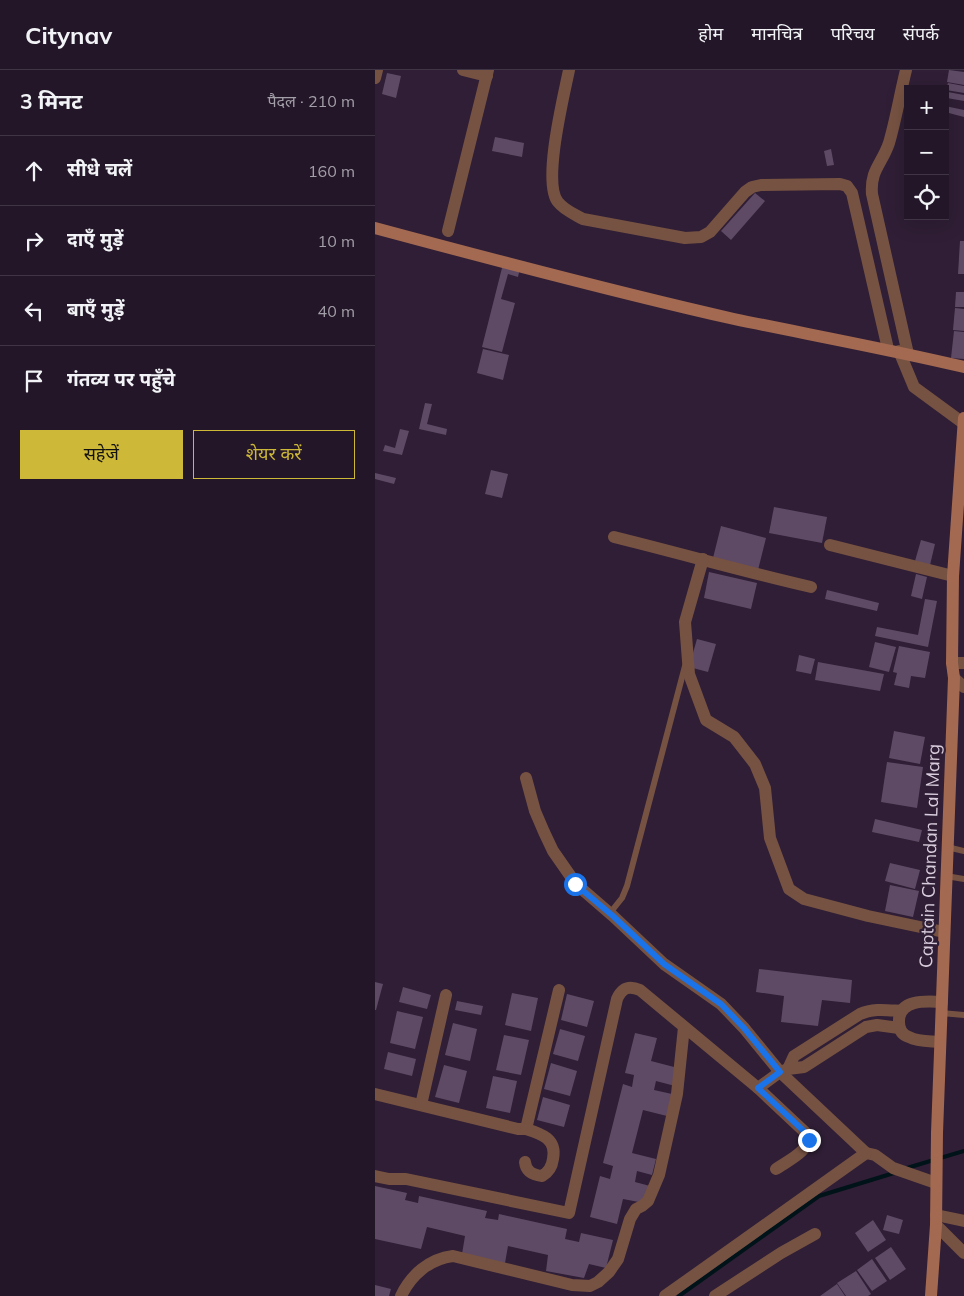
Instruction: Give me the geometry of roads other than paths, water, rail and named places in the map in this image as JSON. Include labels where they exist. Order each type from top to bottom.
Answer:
[{"type":"street","points":[[375,78],[377,70]]},
{"type":"street","points":[[448,231],[488,73],[463,70]]},
{"type":"street","points":[[569,70],[553,156],[552,184],[557,201],[563,207],[583,219],[685,238],[701,237],[711,232],[745,192],[752,187],[761,185],[840,184],[847,186],[852,194],[898,351],[915,387],[963,420]]},
{"type":"street","points":[[898,351],[871,184],[874,173],[888,145],[906,70]]},
{"type":"street","points":[[375,228],[532,269],[735,318],[898,351],[964,367]]},
{"type":"street","name":"Captain Chandan Lal Marg","points":[[928,1294],[936,1220],[937,1133],[947,848],[954,678],[958,663],[953,576],[963,420]]},
{"type":"street","points":[[614,537],[703,559],[751,574],[811,587]]},
{"type":"street","points":[[830,545],[953,576]]},
{"type":"street","points":[[703,559],[685,622],[689,674],[706,720],[734,737],[755,764],[765,788],[771,838],[789,889],[813,902],[944,932]]},
{"type":"street","points":[[954,678],[964,687]]},
{"type":"street","points":[[526,778],[535,811],[553,851],[575,884],[610,913],[664,964],[721,1004],[784,1071],[866,1153],[875,1155],[893,1168],[936,1183]]},
{"type":"street","points":[[375,1176],[389,1179],[406,1179],[569,1214],[620,993],[628,987],[640,990],[758,1088],[807,1134],[809,1138],[805,1148],[776,1169]]},
{"type":"street","points":[[526,1129],[559,990]]},
{"type":"street","points":[[421,1105],[446,995]]},
{"type":"street","points":[[940,1042],[916,1040],[902,1034],[898,1020],[901,1011],[913,1003],[924,1001],[942,1008]]},
{"type":"street","points":[[784,1071],[794,1056],[860,1014],[868,1010],[877,1009],[901,1011]]},
{"type":"street","points":[[758,1088],[784,1071],[804,1067],[866,1027],[877,1025],[899,1028]]},
{"type":"street","points":[[401,1296],[406,1284],[429,1264],[441,1258],[453,1256],[572,1285],[590,1286],[598,1282],[609,1272],[618,1258],[630,1219],[636,1209],[648,1201],[659,1175],[677,1094],[684,1027]]},
{"type":"street","points":[[375,1094],[518,1129],[526,1129],[542,1134],[553,1144],[554,1151],[551,1167],[543,1176],[536,1176],[529,1172],[525,1167],[525,1162]]},
{"type":"street","points":[[665,1296],[866,1153]]},
{"type":"street","points":[[936,1220],[964,1221]]},
{"type":"street","points":[[936,1220],[964,1253]]},
{"type":"street","points":[[715,1296],[769,1260],[815,1234]]},
{"type":"lane","points":[[610,913],[622,898],[627,886],[687,660]]},
{"type":"lane","points":[[947,848],[964,851]]},
{"type":"lane","points":[[947,876],[964,879]]},
{"type":"lane","points":[[942,1008],[964,1015]]},
{"type":"waterway","points":[[907,1168],[964,1151]]},
{"type":"waterway","points":[[679,1296],[819,1196],[894,1173]]}]
